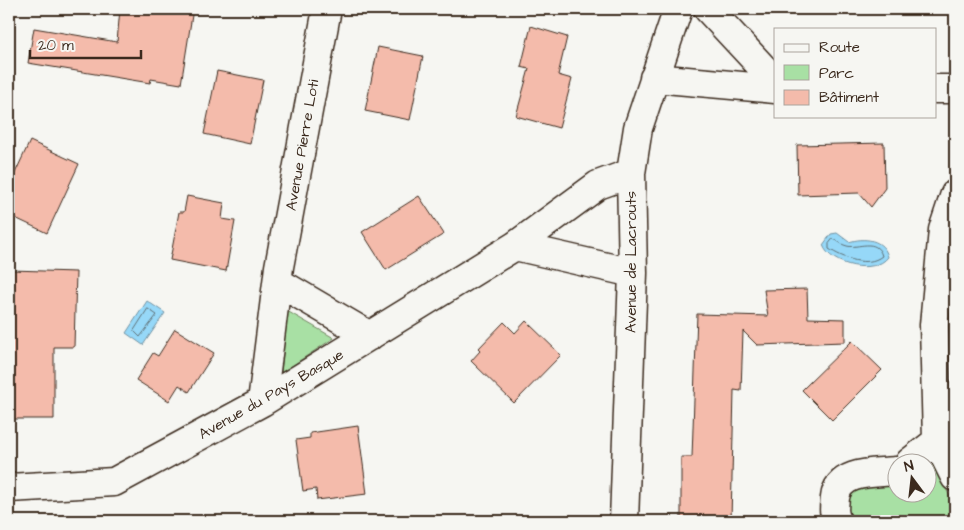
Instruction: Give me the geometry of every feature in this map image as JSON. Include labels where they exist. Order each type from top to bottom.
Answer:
[{"type":"street","name":"Avenue Pierre Loti","points":[[262,402],[278,282],[327,9]]},
{"type":"street","name":"Avenue de Lacrouts","points":[[624,521],[632,273],[631,173],[638,128],[678,9]]},
{"type":"street","points":[[708,9],[774,80]]},
{"type":"street","points":[[654,78],[774,89]]},
{"type":"street","points":[[936,89],[955,89]]},
{"type":"street","name":"Avenue du Pays Basque","points":[[9,488],[114,482],[262,402],[514,246],[598,185],[631,173]]},
{"type":"street","points":[[955,194],[943,230],[934,325],[937,442],[955,477]]},
{"type":"street","points":[[514,246],[632,273]]},
{"type":"street","points":[[278,282],[370,336]]},
{"type":"street","points":[[924,452],[937,442]]},
{"type":"street","points":[[837,521],[833,513],[836,491],[844,481],[858,475],[886,472]]},
{"type":"green space","points":[[287,311],[334,338],[281,373]]},
{"type":"green space","points":[[936,470],[955,506],[955,521],[844,521],[843,500],[857,485],[886,480],[886,502],[936,502]]},
{"type":"water","points":[[837,233],[849,242],[867,240],[878,243],[886,251],[888,257],[882,263],[873,266],[853,266],[843,263],[827,252],[823,245],[831,234]]},
{"type":"water","points":[[147,301],[165,313],[143,345],[126,333]]},
{"type":"building","points":[[120,9],[193,9],[181,84],[151,79],[150,83],[28,63],[34,28],[117,42]]},
{"type":"building","points":[[531,26],[567,37],[558,75],[572,79],[559,128],[516,116],[529,69],[521,67]]},
{"type":"building","points":[[378,47],[423,56],[410,120],[365,111]]},
{"type":"building","points":[[217,71],[263,80],[250,144],[204,134]]},
{"type":"building","points":[[30,141],[79,164],[47,233],[9,215],[9,186]]},
{"type":"building","points":[[884,143],[885,188],[871,207],[859,193],[798,195],[797,145]]},
{"type":"building","points":[[187,196],[224,203],[222,219],[235,221],[226,271],[170,260],[179,212],[184,212]]},
{"type":"building","points":[[419,196],[444,234],[386,270],[362,232]]},
{"type":"building","points":[[11,270],[76,272],[74,347],[54,347],[54,419],[10,419]]},
{"type":"building","points":[[807,289],[808,318],[845,319],[845,342],[757,345],[743,331],[741,391],[734,390],[731,521],[681,521],[681,457],[692,457],[697,314],[768,316],[764,290]]},
{"type":"building","points":[[526,321],[561,355],[514,403],[471,361],[480,351],[478,349],[504,322],[515,333]]},
{"type":"building","points":[[175,329],[214,353],[189,392],[179,385],[169,401],[136,380],[153,353],[158,356]]},
{"type":"building","points":[[852,341],[882,370],[832,420],[802,390]]},
{"type":"building","points":[[358,426],[367,494],[317,500],[316,489],[303,491],[296,440],[310,438],[310,433]]}]
